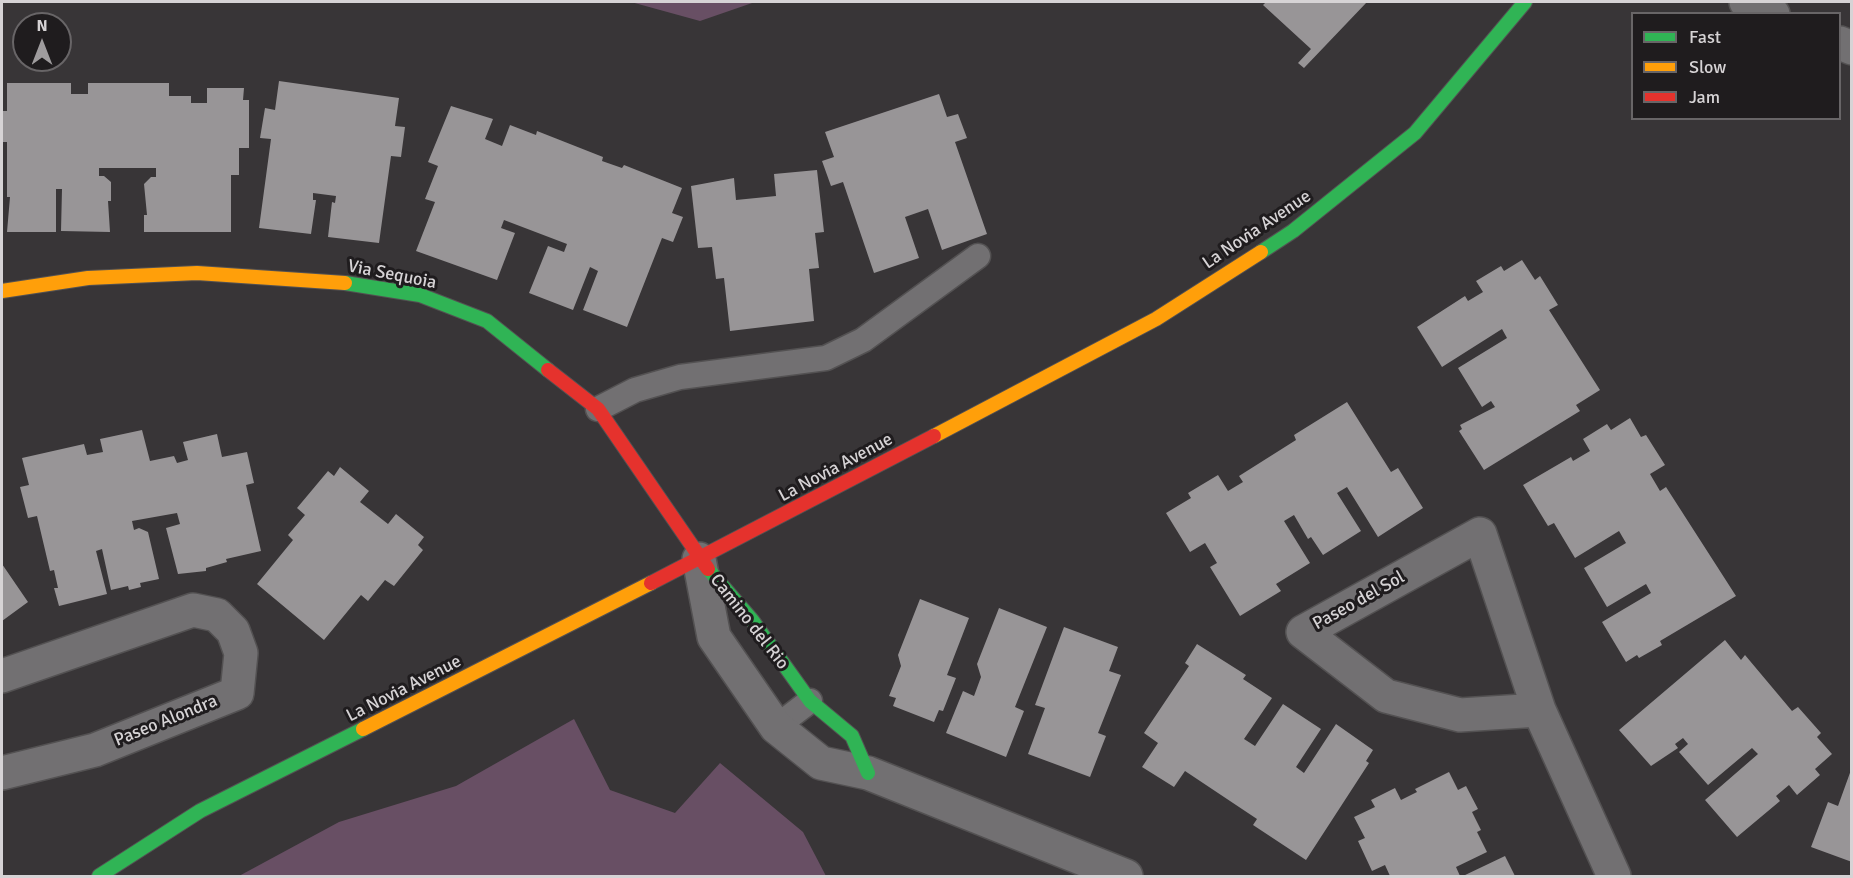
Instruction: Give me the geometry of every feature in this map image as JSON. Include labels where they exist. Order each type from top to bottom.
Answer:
[{"type":"main road","name":"La Novia Avenue","points":[[99,876],[200,811],[699,559],[1156,319],[1293,231],[1415,133],[1525,2]]},
{"type":"main road","name":"Via Sequoia","points":[[2,291],[88,278],[196,273],[344,283],[420,295],[487,321],[598,409],[699,559]]},
{"type":"main road","name":"Camino del Rio","points":[[699,559],[753,620],[810,701],[852,736],[868,773]]},
{"type":"street","points":[[1746,2],[1768,12]]},
{"type":"street","name":"Paseo del Sol","points":[[1539,710],[1460,715],[1386,696],[1303,632],[1480,534],[1539,710],[1614,876]]},
{"type":"street","name":"Camino del Rio","points":[[699,559],[714,637],[776,727],[821,763],[868,773],[1126,876]]},
{"type":"street","name":"Paseo Alondra","points":[[2,676],[193,610],[217,615],[233,632],[241,653],[237,693],[95,750],[2,773]]},
{"type":"lane","points":[[598,409],[634,390],[680,377],[826,358],[863,340],[978,256]]},
{"type":"lane","points":[[776,727],[810,701]]},
{"type":"shaded area","points":[[631,2],[755,2],[700,21]]},
{"type":"shaded area","points":[[574,719],[610,790],[675,813],[720,763],[803,832],[826,876],[239,876],[339,822],[456,786]]},
{"type":"building","points":[[1266,2],[1367,2],[1304,68],[1298,63],[1311,49],[1263,5]]},
{"type":"building","points":[[279,81],[399,98],[395,126],[405,127],[401,157],[391,156],[379,243],[328,237],[332,202],[335,203],[336,196],[313,193],[313,200],[316,200],[311,234],[259,228],[271,139],[260,138],[265,108],[275,110]]},
{"type":"building","points":[[7,83],[71,83],[71,94],[88,94],[88,83],[169,83],[169,96],[191,96],[191,103],[207,103],[207,88],[244,88],[243,100],[249,100],[249,148],[239,148],[239,175],[231,175],[231,232],[144,232],[144,215],[147,215],[144,184],[151,177],[156,177],[156,168],[99,168],[99,176],[104,176],[111,182],[111,201],[108,201],[110,232],[61,231],[62,189],[56,189],[56,232],[7,232],[10,197],[7,197],[7,142],[2,142],[2,111],[7,111]]},
{"type":"building","points":[[939,94],[947,117],[958,114],[967,138],[955,142],[987,234],[942,250],[928,209],[905,217],[919,258],[874,273],[843,182],[831,186],[822,161],[834,157],[825,132]]},
{"type":"building","points":[[451,106],[493,119],[485,139],[502,146],[510,125],[536,135],[537,131],[603,157],[602,161],[622,168],[624,165],[682,188],[672,213],[683,217],[673,242],[662,238],[627,327],[583,310],[598,271],[590,267],[573,310],[529,293],[548,246],[564,252],[567,244],[504,220],[501,228],[515,233],[497,280],[416,251],[435,202],[425,199],[438,166],[428,162]]},
{"type":"building","points":[[817,170],[824,232],[815,233],[819,268],[809,269],[814,321],[730,331],[724,278],[716,279],[712,247],[698,248],[691,186],[734,178],[736,200],[776,196],[774,174]]},
{"type":"building","points":[[1522,260],[1535,280],[1540,276],[1558,305],[1549,310],[1600,390],[1576,405],[1580,411],[1484,470],[1459,431],[1462,429],[1460,425],[1495,407],[1491,401],[1482,407],[1458,368],[1507,338],[1502,329],[1442,367],[1417,327],[1465,296],[1468,301],[1483,292],[1476,281],[1501,266],[1504,271]]},
{"type":"building","points":[[1347,402],[1391,472],[1398,468],[1423,508],[1378,537],[1347,487],[1337,493],[1361,531],[1323,555],[1311,537],[1308,539],[1294,515],[1284,521],[1310,563],[1276,584],[1281,591],[1240,616],[1210,567],[1217,563],[1205,543],[1190,552],[1166,513],[1191,498],[1188,493],[1218,475],[1228,491],[1243,482],[1239,476],[1296,440],[1294,435]]},
{"type":"building","points":[[1630,418],[1641,437],[1646,435],[1665,465],[1650,474],[1660,491],[1666,487],[1736,596],[1660,641],[1662,645],[1639,658],[1637,655],[1626,662],[1602,622],[1651,593],[1646,584],[1607,607],[1584,568],[1626,543],[1619,531],[1575,558],[1554,523],[1548,526],[1523,485],[1571,457],[1573,461],[1590,451],[1583,439],[1607,424],[1611,430]]},
{"type":"building","points":[[142,430],[150,461],[174,456],[177,463],[188,460],[183,442],[217,434],[222,457],[247,452],[254,483],[246,485],[261,551],[226,559],[227,562],[206,568],[206,571],[178,574],[166,528],[180,524],[177,513],[132,521],[134,530],[139,528],[148,532],[159,579],[140,583],[141,587],[129,590],[128,586],[111,590],[102,549],[96,551],[107,594],[59,606],[54,588],[58,588],[54,570],[50,571],[37,516],[28,518],[20,487],[29,485],[22,458],[84,444],[87,455],[103,452],[100,439]]},
{"type":"building","points":[[340,467],[369,491],[360,502],[388,524],[396,514],[424,537],[418,545],[423,550],[394,586],[385,580],[368,601],[361,595],[324,640],[257,584],[293,540],[288,535],[305,515],[297,508],[328,471],[334,476]]},
{"type":"building","points":[[2,564],[28,602],[2,621]]},
{"type":"building","points":[[920,599],[969,618],[947,675],[956,678],[943,711],[939,710],[934,722],[893,706],[896,698],[889,696],[901,666],[898,655]]},
{"type":"building","points":[[999,608],[1047,627],[1015,707],[1024,711],[1006,757],[946,733],[963,691],[974,696],[981,677],[977,664]]},
{"type":"building","points":[[1064,627],[1118,647],[1109,671],[1121,675],[1098,733],[1106,736],[1090,777],[1028,754],[1045,708],[1035,705]]},
{"type":"building","points":[[1725,640],[1741,660],[1745,655],[1792,711],[1798,707],[1821,733],[1817,737],[1832,754],[1815,769],[1820,775],[1797,795],[1789,785],[1776,796],[1780,801],[1737,837],[1705,800],[1758,754],[1752,748],[1708,785],[1679,752],[1688,744],[1683,738],[1675,744],[1678,748],[1651,766],[1619,730]]},
{"type":"building","points":[[1197,644],[1246,675],[1243,679],[1272,698],[1244,739],[1255,746],[1283,704],[1321,729],[1296,767],[1304,773],[1336,724],[1373,750],[1366,761],[1369,763],[1306,860],[1253,825],[1257,819],[1185,771],[1174,787],[1142,767],[1158,743],[1144,733],[1189,666],[1185,663]]},
{"type":"building","points":[[1851,770],[1852,862],[1811,847],[1828,802],[1838,806]]},
{"type":"building","points":[[1449,772],[1458,790],[1466,786],[1478,809],[1472,812],[1481,830],[1477,832],[1487,852],[1456,867],[1460,876],[1390,876],[1385,865],[1372,871],[1358,841],[1365,838],[1354,817],[1375,807],[1371,800],[1395,788],[1401,800],[1417,792],[1415,789]]},
{"type":"building","points":[[1505,856],[1515,876],[1463,876]]},
{"type":"traffic: fast","points":[[1261,252],[1293,231],[1415,133],[1525,2]]},
{"type":"traffic: fast","points":[[345,283],[420,295],[487,321],[548,370]]},
{"type":"traffic: fast","points":[[708,569],[752,620],[810,701],[852,736],[868,773]]},
{"type":"traffic: fast","points":[[99,876],[200,811],[363,729]]},
{"type":"traffic: slow","points":[[934,436],[1156,319],[1261,252]]},
{"type":"traffic: slow","points":[[2,291],[88,278],[197,273],[345,283]]},
{"type":"traffic: slow","points":[[363,729],[651,583]]},
{"type":"traffic: jam","points":[[548,370],[598,409],[708,569]]},
{"type":"traffic: jam","points":[[651,583],[934,436]]}]
